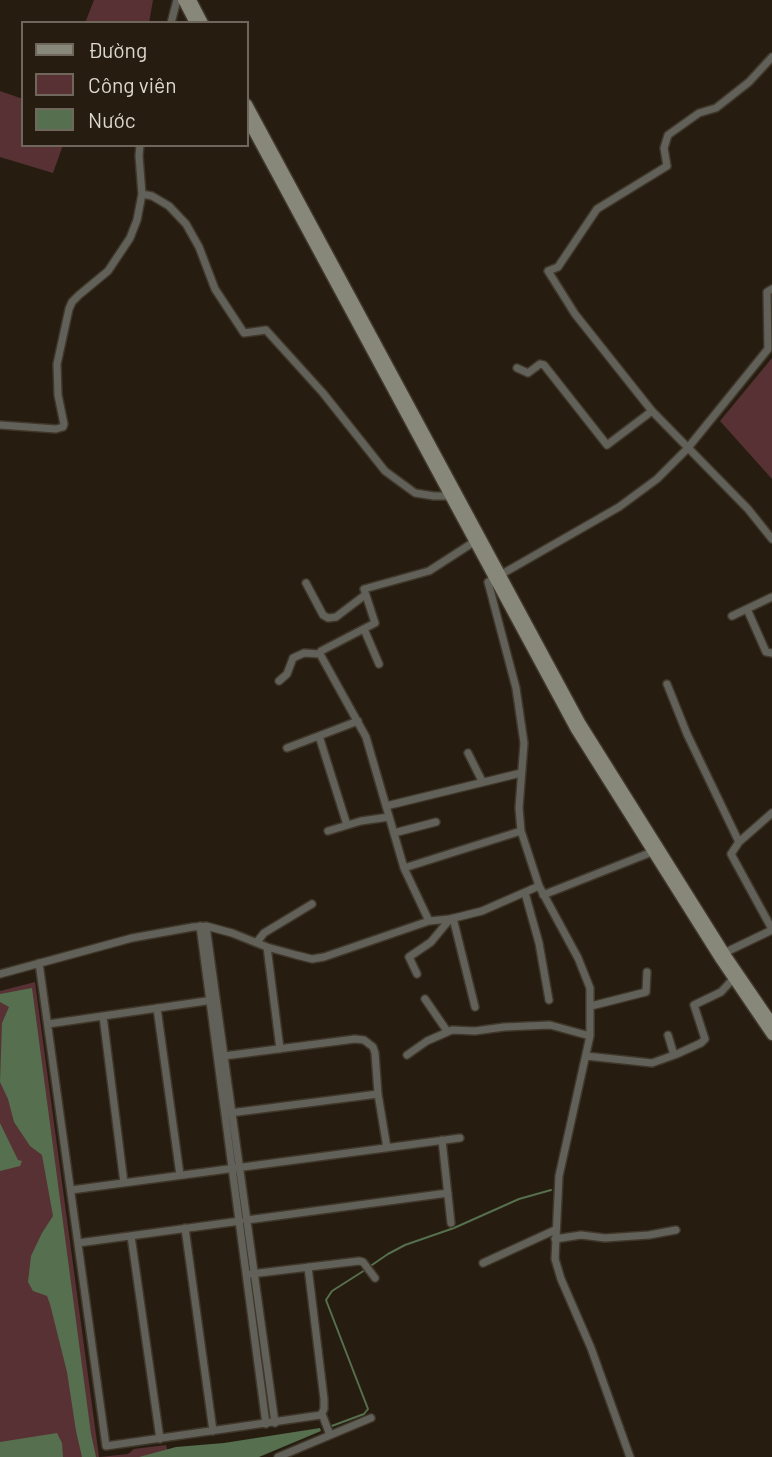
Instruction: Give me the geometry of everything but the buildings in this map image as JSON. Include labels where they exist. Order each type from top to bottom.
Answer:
[{"type":"main road","points":[[183,0],[194,21]]},
{"type":"main road","points":[[191,0],[202,21]]},
{"type":"main road","points":[[248,106],[453,496]]},
{"type":"main road","points":[[248,121],[497,577],[575,728],[733,979],[772,1035]]},
{"type":"main road","points":[[497,577],[600,756],[724,953],[772,1023]]},
{"type":"street","points":[[172,21],[177,0]]},
{"type":"street","points":[[771,538],[748,509],[652,411],[575,314],[548,271],[558,267],[597,209],[667,166],[664,148],[668,135],[699,113],[716,108],[749,82],[772,57]]},
{"type":"street","points":[[0,425],[56,429],[63,427],[57,364],[69,309],[79,295],[108,271],[138,220],[142,194],[141,147]]},
{"type":"street","points":[[142,194],[152,196],[169,206],[186,224],[199,247],[215,289],[244,333],[266,330],[323,394],[378,464],[415,493],[453,496]]},
{"type":"street","points":[[630,1457],[591,1348],[555,1259],[559,1176],[590,1036],[591,1006],[586,974],[543,895],[521,831],[519,808],[523,733],[505,640],[488,582],[628,501],[657,479],[687,449],[768,349],[767,292],[772,289]]},
{"type":"street","points":[[517,368],[528,373],[540,364],[544,365],[607,445],[652,411]]},
{"type":"street","points":[[429,921],[404,868],[369,746],[358,721],[320,659],[320,654],[375,622],[364,589],[421,574],[477,540]]},
{"type":"street","points":[[306,583],[323,615],[328,618],[336,617],[365,595]]},
{"type":"street","points":[[732,616],[772,597]]},
{"type":"street","points":[[747,609],[766,652],[772,653]]},
{"type":"street","points":[[364,629],[379,664]]},
{"type":"street","points":[[279,681],[286,674],[293,657],[304,653],[320,654]]},
{"type":"street","points":[[667,684],[687,734],[739,842]]},
{"type":"street","points":[[287,748],[358,721]]},
{"type":"street","points":[[319,736],[347,825]]},
{"type":"street","points":[[468,753],[482,781]]},
{"type":"street","points":[[386,806],[521,773]]},
{"type":"street","points":[[724,953],[772,930],[731,857],[732,850],[739,842],[772,813]]},
{"type":"street","points":[[328,831],[389,817]]},
{"type":"street","points":[[394,833],[436,822]]},
{"type":"street","points":[[404,868],[521,831]]},
{"type":"street","points":[[543,895],[652,852]]},
{"type":"street","points":[[0,974],[132,938],[203,926],[312,959],[429,921],[452,919],[482,911],[539,886]]},
{"type":"street","points":[[525,893],[539,943],[549,1000]]},
{"type":"street","points":[[257,943],[269,929],[312,904]]},
{"type":"street","points":[[417,974],[409,957],[431,942],[452,919]]},
{"type":"street","points":[[452,919],[475,1007]]},
{"type":"street","points":[[203,926],[270,1423]]},
{"type":"street","points":[[267,947],[279,1049]]},
{"type":"street","points":[[39,963],[106,1446],[323,1417]]},
{"type":"street","points":[[591,1006],[646,992],[646,972]]},
{"type":"street","points":[[586,1056],[648,1063],[701,1043],[705,1039],[695,1008],[696,1003],[721,992],[733,979]]},
{"type":"street","points":[[425,999],[447,1031]]},
{"type":"street","points":[[48,1024],[213,1000]]},
{"type":"street","points":[[213,1000],[225,1056],[229,1114]]},
{"type":"street","points":[[156,1008],[180,1175]]},
{"type":"street","points":[[103,1016],[124,1183]]},
{"type":"street","points":[[407,1055],[447,1031],[550,1025],[590,1036]]},
{"type":"street","points":[[668,1035],[674,1055]]},
{"type":"street","points":[[225,1056],[364,1040],[373,1047],[375,1053],[378,1094],[387,1148]]},
{"type":"street","points":[[229,1114],[378,1094]]},
{"type":"street","points":[[71,1190],[460,1138]]},
{"type":"street","points":[[442,1140],[451,1223]]},
{"type":"street","points":[[78,1243],[448,1193]]},
{"type":"street","points":[[185,1228],[213,1431]]},
{"type":"street","points":[[483,1263],[555,1230]]},
{"type":"street","points":[[555,1239],[580,1235],[605,1238],[638,1236],[676,1230]]},
{"type":"street","points":[[131,1236],[160,1439]]},
{"type":"street","points":[[251,1274],[359,1261],[370,1272]]},
{"type":"street","points":[[308,1267],[324,1399],[323,1417],[329,1432]]},
{"type":"street","points":[[278,1457],[329,1432],[371,1418]]},
{"type":"green space","points":[[94,0],[153,0],[149,21],[86,21]]},
{"type":"green space","points":[[0,91],[21,98],[21,147],[62,147],[53,173],[0,157]]},
{"type":"green space","points":[[772,358],[772,479],[720,421]]},
{"type":"green space","points":[[35,982],[99,1457],[0,1457],[0,991]]},
{"type":"green space","points":[[166,1445],[169,1457],[100,1457],[128,1454],[134,1449]]},
{"type":"water","points":[[32,988],[96,1457],[82,1457],[67,1372],[50,1304],[47,1296],[33,1291],[28,1282],[31,1256],[53,1216],[42,1155],[30,1146],[14,1122],[0,1082],[2,1023],[9,1007],[0,1002],[0,994]]},
{"type":"water","points":[[0,1123],[18,1160],[22,1161],[20,1166],[0,1171]]},
{"type":"water","points":[[320,1428],[321,1431],[259,1457],[139,1457],[176,1447],[224,1443]]},
{"type":"water","points":[[57,1433],[62,1443],[63,1457],[0,1457],[0,1442]]},
{"type":"waterway","points":[[369,1267],[405,1245],[454,1228],[519,1199],[551,1190]]},
{"type":"waterway","points":[[329,1427],[364,1414],[368,1409],[326,1300],[332,1291],[365,1270]]}]
